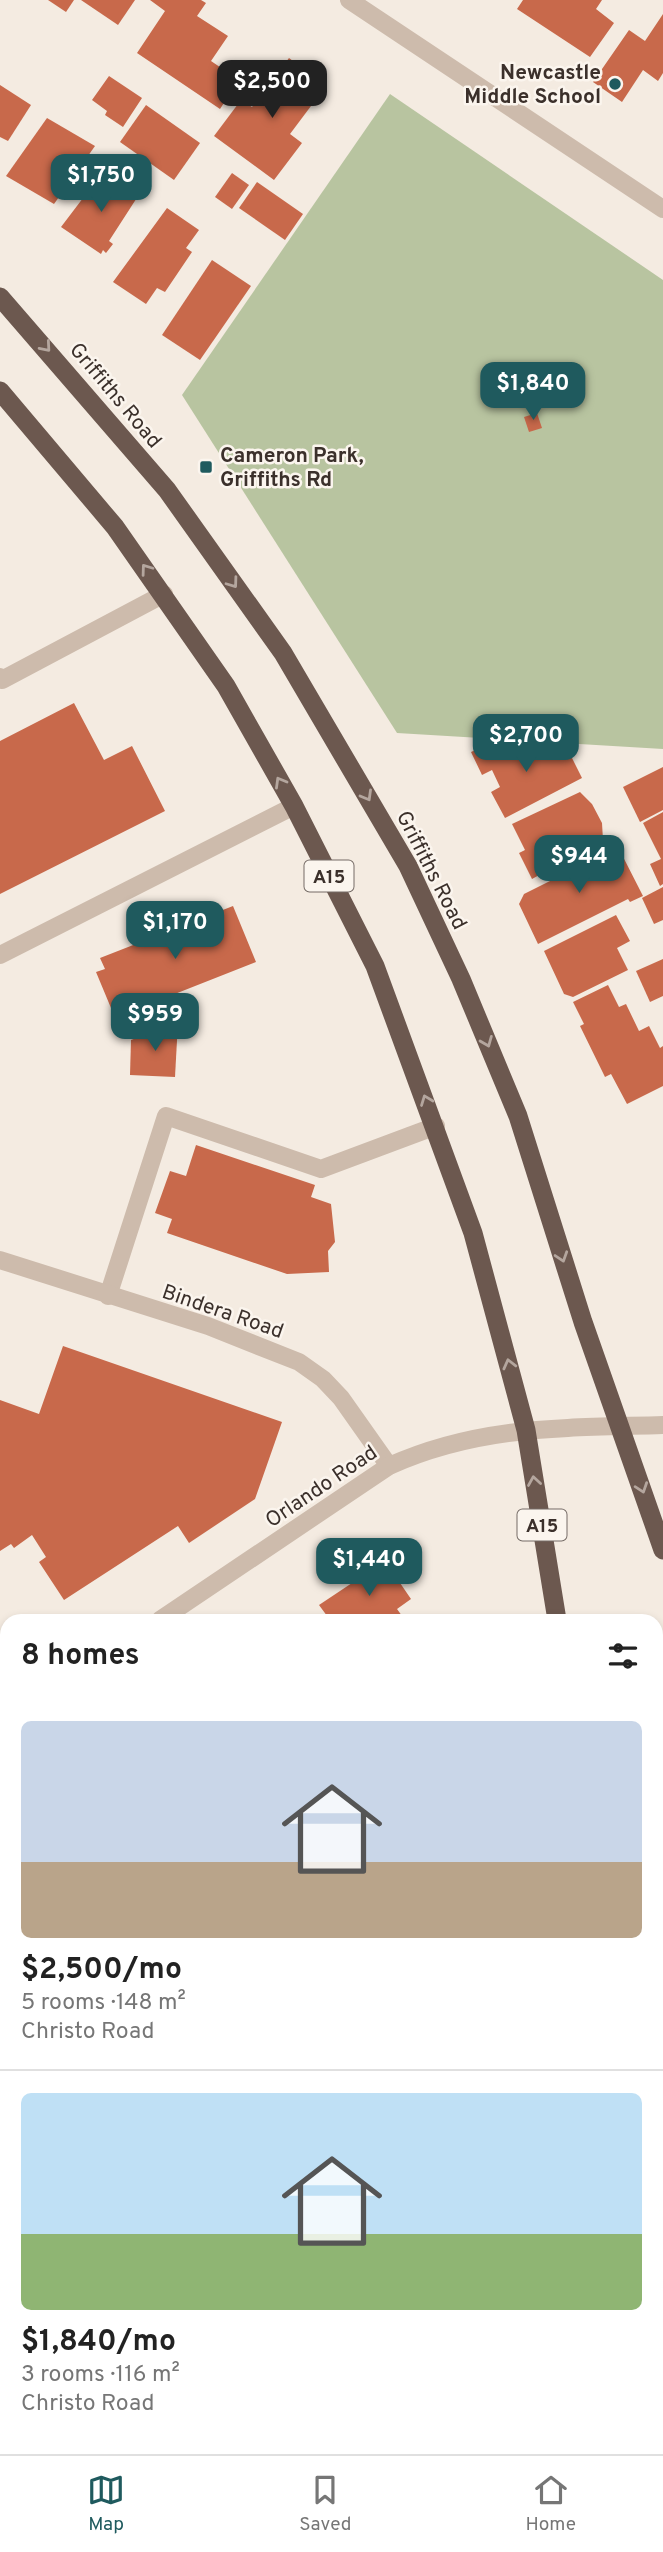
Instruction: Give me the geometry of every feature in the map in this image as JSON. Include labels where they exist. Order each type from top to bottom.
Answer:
[{"type":"highway","name":"Griffiths Road","points":[[0,297],[46,347],[183,512],[283,653],[408,866],[461,979],[518,1116],[583,1322],[663,1550]]},
{"type":"highway","name":"A15","points":[[0,391],[115,527],[226,686],[294,806],[375,966],[436,1126],[473,1233],[526,1430],[556,1614]]},
{"type":"street","points":[[349,0],[663,209]]},
{"type":"street","points":[[0,677],[2,680],[164,594]]},
{"type":"street","points":[[0,955],[294,806]]},
{"type":"street","points":[[108,1296],[166,1116],[321,1168],[436,1126]]},
{"type":"street","name":"Bindera Road","points":[[0,1260],[208,1326],[299,1362],[323,1379],[341,1398],[389,1466]]},
{"type":"street","name":"Orlando Road","points":[[169,1614],[389,1466],[423,1451],[463,1439],[526,1430],[663,1425]]},
{"type":"green space","points":[[390,94],[663,280],[663,749],[397,733],[182,395]]},
{"type":"building","points":[[48,0],[74,0],[66,12]]},
{"type":"building","points":[[81,0],[135,0],[118,25]]},
{"type":"building","points":[[150,0],[201,0],[206,3],[197,16],[228,36],[211,61],[239,80],[220,109],[137,53],[165,11]]},
{"type":"building","points":[[523,0],[602,0],[596,9],[614,23],[590,57],[517,9]]},
{"type":"building","points":[[663,14],[663,73],[658,81],[643,70],[622,102],[593,82],[629,30],[645,41]]},
{"type":"building","points":[[289,58],[326,86],[290,134],[302,143],[274,180],[214,136],[241,100],[252,107]]},
{"type":"building","points":[[109,76],[142,98],[123,127],[105,115],[107,111],[92,100]]},
{"type":"building","points":[[0,85],[31,105],[8,141],[0,137]]},
{"type":"building","points":[[146,105],[200,143],[174,180],[120,142]]},
{"type":"building","points":[[47,118],[95,146],[54,204],[6,176]]},
{"type":"building","points":[[232,173],[249,185],[232,209],[215,197]]},
{"type":"building","points":[[99,177],[112,186],[117,178],[140,193],[109,241],[113,244],[106,253],[103,250],[101,254],[61,227]]},
{"type":"building","points":[[257,182],[303,214],[285,240],[239,208]]},
{"type":"building","points":[[167,208],[199,230],[186,248],[192,252],[165,292],[157,288],[146,304],[113,282]]},
{"type":"building","points":[[212,260],[251,286],[200,360],[162,335]]},
{"type":"building","points":[[537,413],[542,428],[529,432],[524,417]]},
{"type":"building","points":[[74,703],[104,760],[132,746],[165,811],[0,894],[0,741]]},
{"type":"building","points":[[502,738],[513,760],[543,745],[545,748],[563,740],[582,778],[505,818],[491,792],[500,787],[492,770],[482,775],[471,752]]},
{"type":"building","points":[[663,767],[663,810],[640,822],[623,787]]},
{"type":"building","points":[[580,792],[592,804],[602,823],[603,840],[532,879],[519,853],[525,850],[512,824]]},
{"type":"building","points":[[663,812],[663,884],[660,886],[650,864],[661,859],[643,823]]},
{"type":"building","points":[[618,847],[643,896],[630,902],[628,899],[538,944],[519,904],[524,894]]},
{"type":"building","points":[[663,887],[663,920],[654,924],[642,898]]},
{"type":"building","points":[[233,906],[256,962],[119,1016],[115,1007],[111,1008],[96,972],[105,969],[100,958]]},
{"type":"building","points":[[616,915],[630,941],[617,948],[628,970],[573,997],[564,994],[544,951]]},
{"type":"building","points":[[663,959],[663,996],[650,1002],[636,971]]},
{"type":"building","points":[[608,985],[619,1007],[626,1004],[639,1031],[649,1026],[660,1048],[663,1046],[663,1086],[627,1104],[611,1074],[605,1077],[580,1026],[584,1024],[573,1002]]},
{"type":"building","points":[[178,1022],[175,1077],[130,1075],[131,1040]]},
{"type":"building","points":[[196,1145],[315,1185],[311,1197],[331,1204],[335,1242],[328,1251],[329,1272],[287,1274],[167,1233],[172,1219],[155,1213],[170,1171],[186,1176]]},
{"type":"building","points":[[63,1346],[282,1422],[255,1499],[189,1543],[178,1526],[64,1600],[39,1562],[46,1557],[32,1535],[14,1548],[11,1544],[0,1551],[0,1400],[39,1414]]},
{"type":"building","points":[[385,1561],[411,1599],[397,1609],[401,1614],[326,1614],[319,1605]]},
{"type":"place","name":"Newcastle Middle School","points":[[615,84]]},
{"type":"place","name":"Cameron Park, Griffiths Rd","points":[[206,467]]}]
